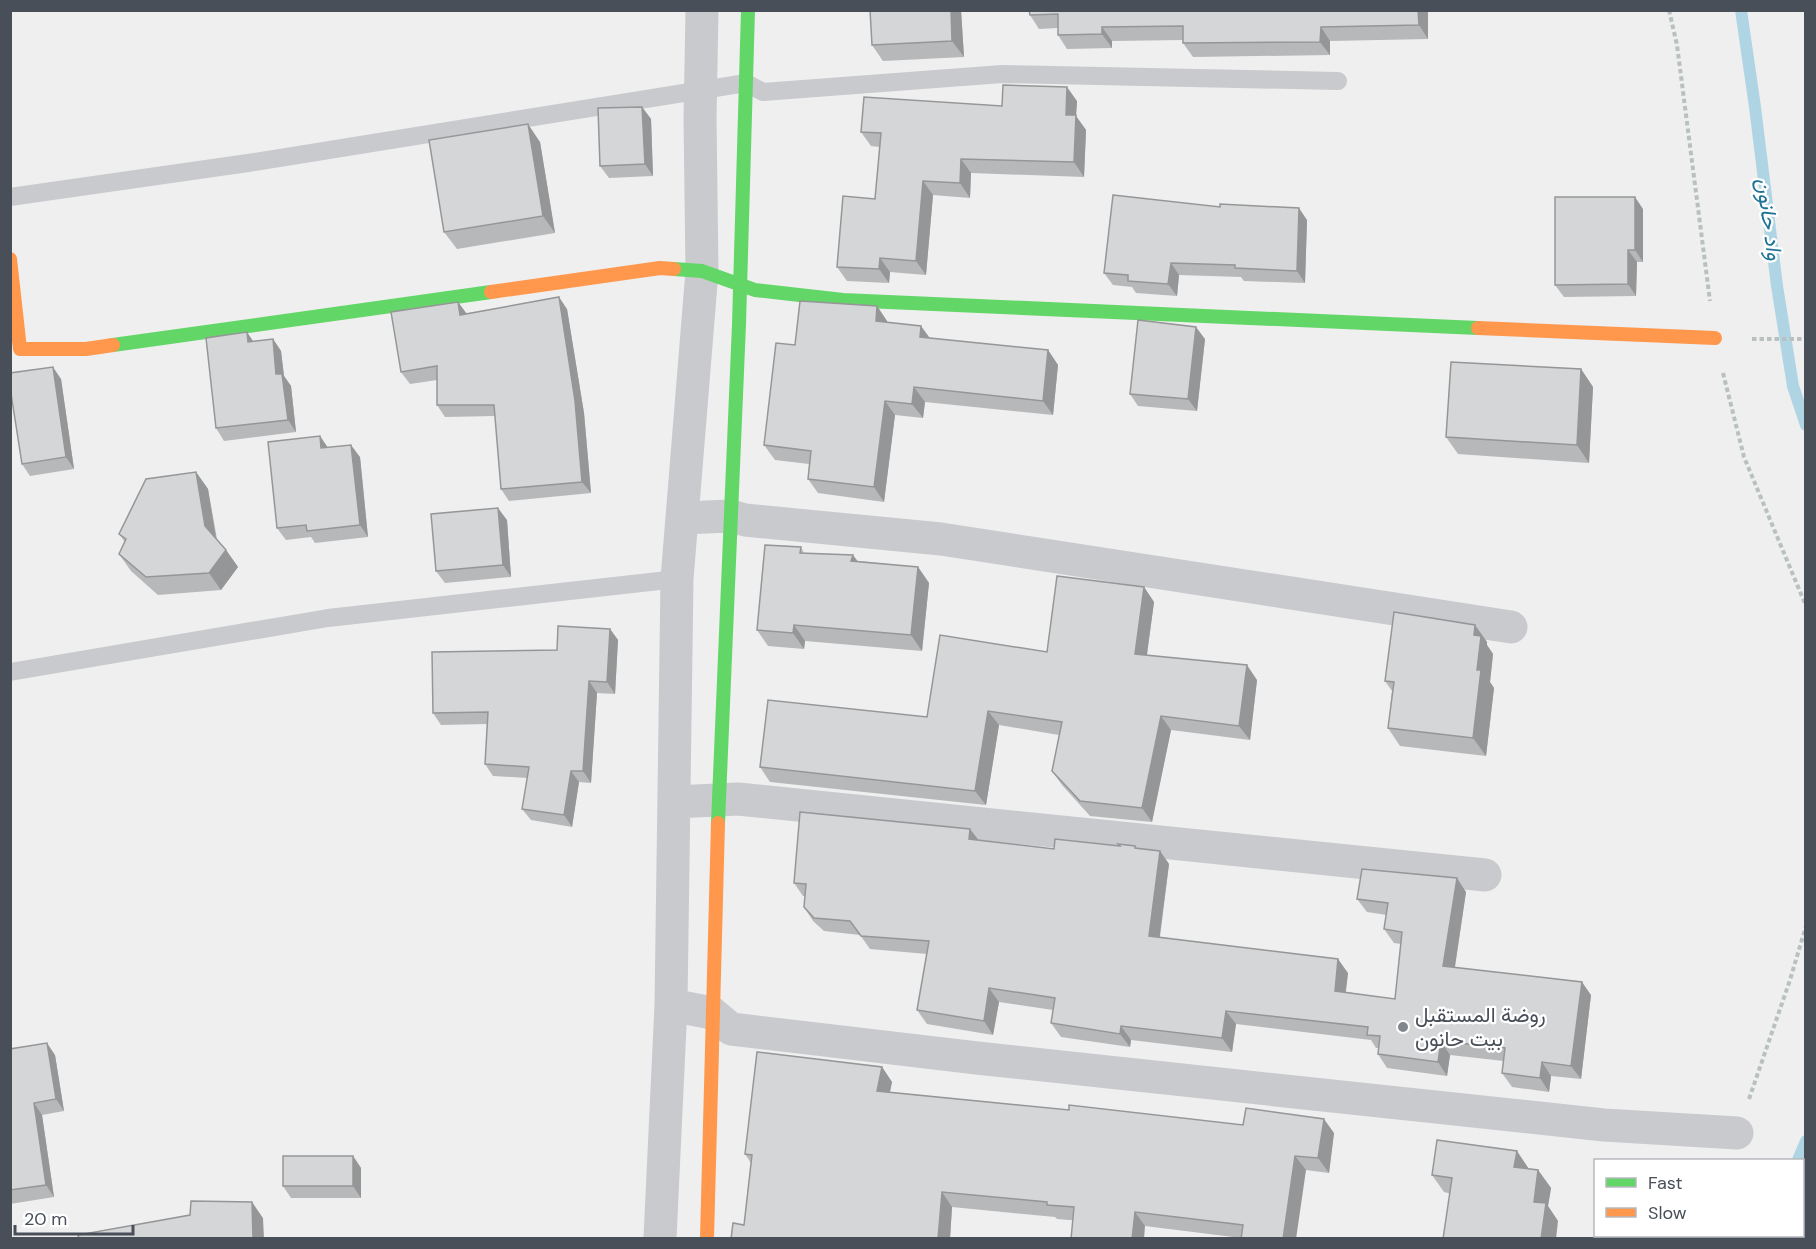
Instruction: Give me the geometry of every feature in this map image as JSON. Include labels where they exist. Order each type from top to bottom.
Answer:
[{"type":"street","points":[[660,1239],[671,1005],[677,579],[702,271],[700,118],[702,10]]},
{"type":"street","points":[[707,1239],[719,799],[740,285],[748,10]]},
{"type":"street","points":[[10,259],[20,349],[86,349],[660,268],[702,271],[755,290],[843,300],[1715,338]]},
{"type":"street","points":[[683,518],[731,516],[746,520],[940,539],[1511,627]]},
{"type":"street","points":[[674,802],[738,799],[1485,875]]},
{"type":"street","points":[[671,1005],[712,1013],[731,1029],[977,1058],[1604,1125],[1737,1133]]},
{"type":"lane","points":[[10,197],[248,163],[747,83],[763,92],[1002,74],[1338,81]]},
{"type":"lane","points":[[10,672],[328,618],[677,579]]},
{"type":"path","points":[[1715,338],[1806,339]]},
{"type":"path","points":[[1737,1133],[1806,926]]},
{"type":"building","points":[[870,10],[951,10],[952,41],[872,45]]},
{"type":"building","points":[[1029,10],[1418,10],[1419,25],[1321,27],[1320,42],[1183,43],[1183,26],[1102,27],[1102,34],[1058,35],[1058,14],[1030,15]]},
{"type":"building","points":[[1003,85],[1067,87],[1066,115],[1076,115],[1074,162],[961,159],[960,183],[923,181],[916,261],[880,258],[879,269],[837,267],[843,196],[875,199],[881,133],[861,132],[864,97],[1002,106]]},
{"type":"building","points":[[642,107],[645,164],[600,166],[598,108]]},
{"type":"building","points":[[528,124],[543,216],[444,232],[429,140]]},
{"type":"building","points":[[1113,195],[1220,207],[1220,204],[1299,208],[1297,271],[1235,268],[1235,265],[1171,263],[1168,284],[1128,281],[1128,275],[1104,273]]},
{"type":"building","points":[[1555,197],[1635,197],[1635,250],[1628,250],[1628,284],[1555,285]]},
{"type":"building","points":[[559,297],[575,401],[582,482],[501,489],[494,405],[437,405],[437,366],[401,372],[391,312],[458,302],[460,315]]},
{"type":"building","points":[[800,301],[877,306],[876,321],[921,326],[920,337],[1048,350],[1043,401],[914,387],[912,404],[885,401],[874,487],[808,479],[811,451],[764,445],[776,343],[795,345]]},
{"type":"building","points":[[1138,320],[1196,327],[1188,399],[1130,394]]},
{"type":"building","points":[[247,332],[248,342],[273,339],[276,374],[282,374],[288,420],[216,428],[206,338]]},
{"type":"building","points":[[1451,362],[1581,369],[1577,445],[1446,437]]},
{"type":"building","points":[[53,367],[66,457],[22,464],[10,387],[10,373]]},
{"type":"building","points":[[320,436],[321,448],[351,445],[360,525],[307,531],[306,525],[277,528],[268,442]]},
{"type":"building","points":[[196,472],[205,526],[226,550],[209,573],[146,577],[119,554],[126,539],[119,534],[146,479]]},
{"type":"building","points":[[498,508],[503,565],[436,571],[431,514]]},
{"type":"building","points":[[765,545],[801,547],[800,553],[853,555],[851,561],[918,567],[911,635],[794,625],[793,633],[757,630]]},
{"type":"building","points":[[1057,576],[1144,587],[1135,654],[1247,665],[1239,726],[1161,716],[1142,808],[1080,801],[1052,771],[1062,722],[988,711],[975,791],[760,767],[768,700],[927,717],[940,635],[1047,652]]},
{"type":"building","points":[[1394,612],[1475,625],[1474,635],[1481,636],[1477,670],[1481,670],[1473,738],[1388,728],[1394,682],[1385,681]]},
{"type":"building","points":[[558,626],[610,629],[607,682],[589,681],[583,771],[571,771],[564,815],[522,809],[529,767],[485,764],[488,712],[433,713],[432,652],[557,650]]},
{"type":"building","points":[[800,812],[970,829],[969,839],[1054,849],[1055,839],[1120,846],[1118,844],[1160,851],[1149,936],[1338,959],[1335,991],[1395,999],[1402,932],[1384,929],[1388,903],[1357,899],[1362,869],[1457,878],[1443,966],[1582,982],[1571,1066],[1542,1062],[1540,1078],[1502,1073],[1505,1048],[1441,1041],[1438,1062],[1378,1054],[1380,1036],[1367,1035],[1368,1027],[1226,1011],[1222,1038],[1121,1026],[1120,1034],[1051,1023],[1055,998],[989,988],[984,1021],[917,1010],[929,941],[861,936],[850,921],[814,918],[804,907],[806,884],[794,883]]},
{"type":"building","points":[[47,1043],[56,1099],[34,1103],[46,1185],[10,1190],[10,1049]]},
{"type":"building","points":[[757,1052],[882,1067],[877,1091],[1069,1110],[1069,1105],[1243,1125],[1246,1108],[1324,1119],[1318,1158],[1295,1156],[1283,1239],[1241,1239],[1243,1225],[1135,1212],[1132,1239],[1071,1239],[1074,1207],[1047,1205],[1047,1202],[942,1192],[938,1239],[731,1239],[733,1223],[744,1225],[752,1155],[745,1154]]},
{"type":"building","points":[[1437,1140],[1517,1151],[1514,1167],[1538,1170],[1534,1202],[1546,1203],[1541,1239],[1443,1239],[1452,1178],[1432,1175]]},
{"type":"building","points":[[283,1156],[353,1156],[353,1186],[283,1186]]},
{"type":"building","points":[[191,1201],[252,1202],[253,1239],[79,1239],[78,1235],[190,1215]]},
{"type":"waterway","name":"واد حانون","points":[[1741,10],[1777,286],[1793,386],[1806,425]]},
{"type":"waterway","name":"واد حانون","points":[[1798,1159],[1806,1141]]},
{"type":"traffic: fast","points":[[718,823],[739,324],[748,10]]},
{"type":"traffic: fast","points":[[674,269],[702,271],[755,290],[843,300],[1478,328]]},
{"type":"traffic: fast","points":[[113,345],[491,292]]},
{"type":"traffic: slow","points":[[10,259],[20,349],[86,349],[113,345]]},
{"type":"traffic: slow","points":[[491,292],[660,268],[674,269]]},
{"type":"traffic: slow","points":[[1478,328],[1715,338]]},
{"type":"traffic: slow","points":[[707,1238],[718,823]]},
{"type":"place","name":"روضة المستقبل بيت حانون","points":[[1403,1027]]}]
